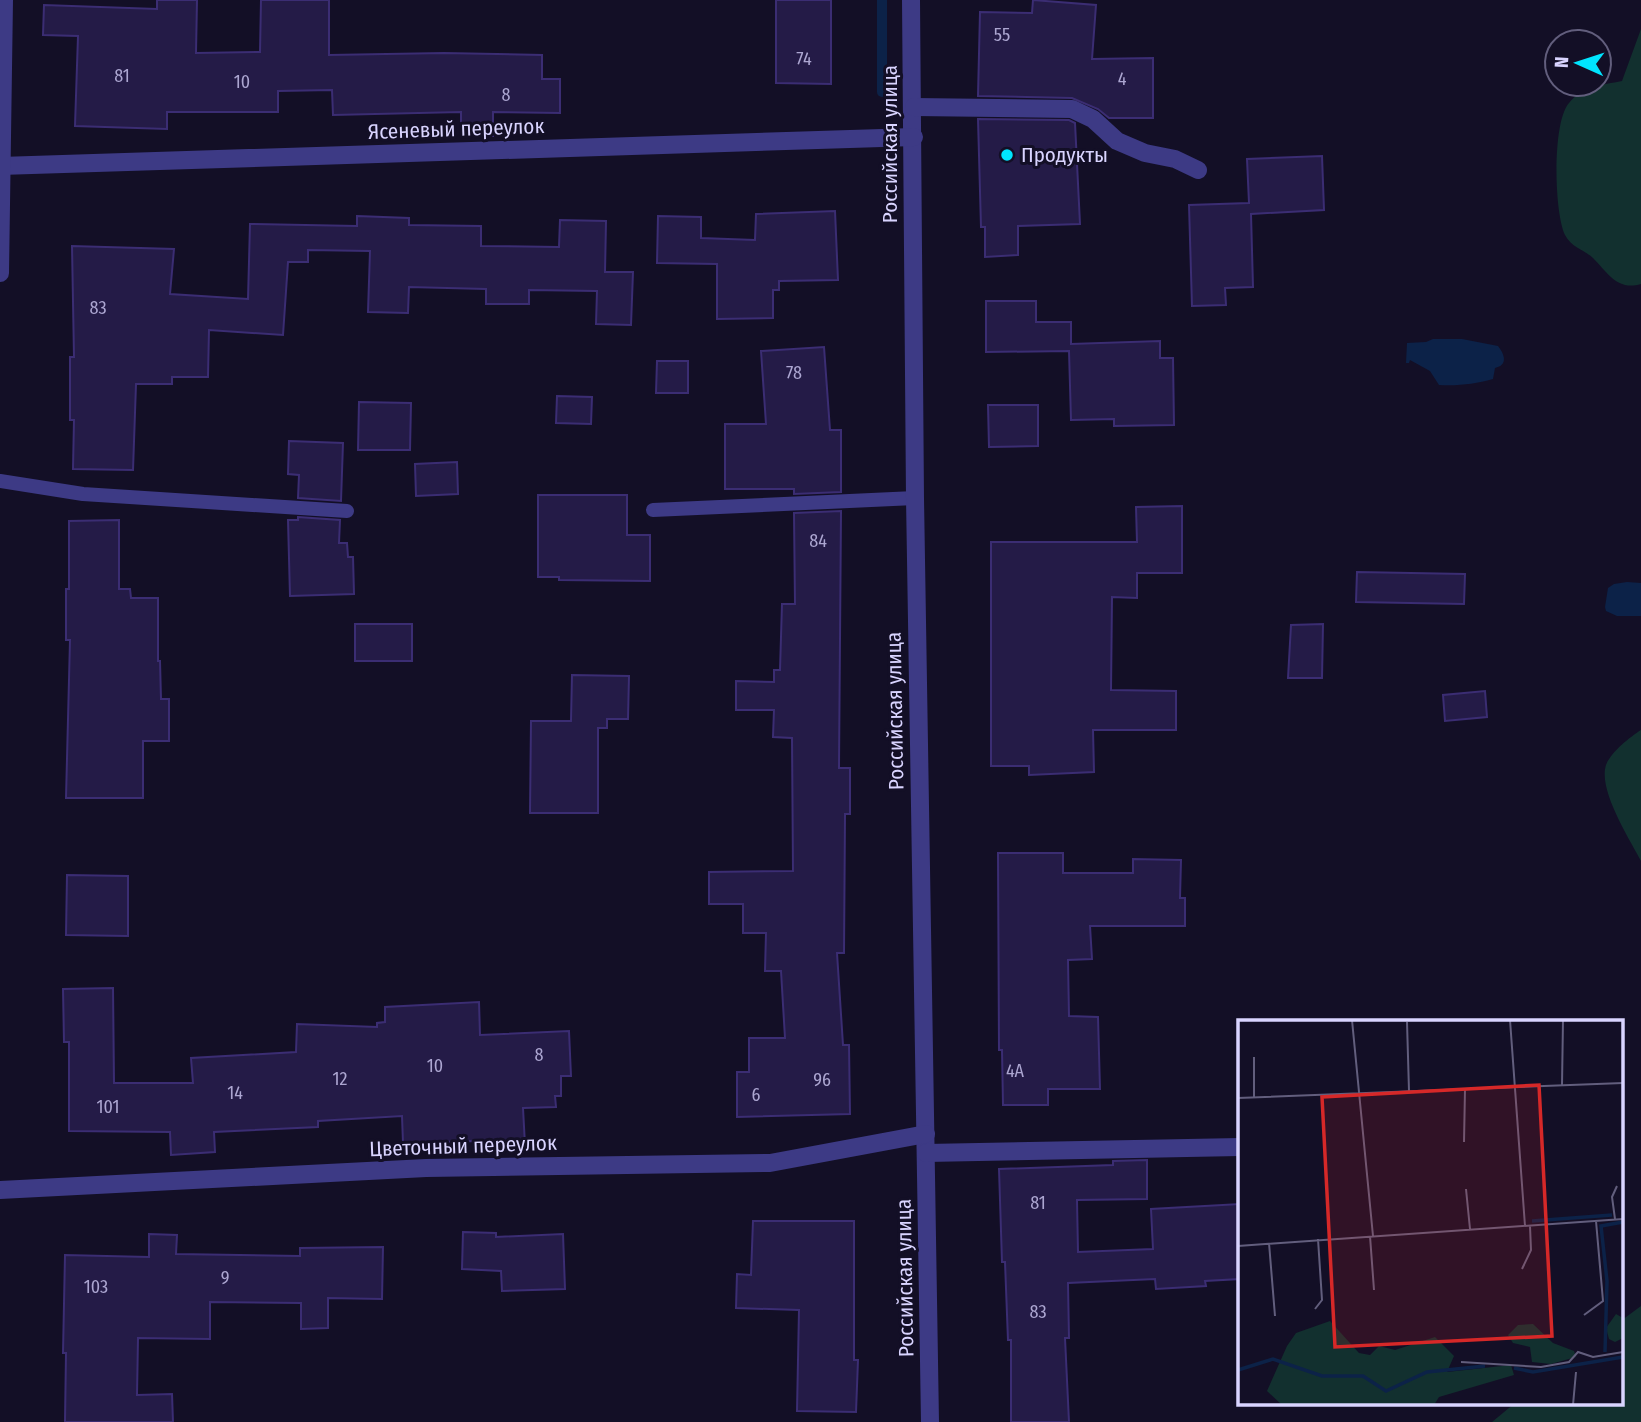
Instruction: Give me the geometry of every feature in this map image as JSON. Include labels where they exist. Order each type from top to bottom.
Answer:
[{"type":"street","points":[[0,273],[4,0]]},
{"type":"street","name":"Российская улица","points":[[911,0],[914,107],[915,498],[930,1422]]},
{"type":"street","points":[[914,107],[1072,109],[1093,119],[1117,141],[1145,153],[1175,159],[1198,170]]},
{"type":"street","name":"Ясеневый переулок","points":[[1,166],[914,137]]},
{"type":"street","name":"Цветочный переулок","points":[[0,1189],[426,1168],[770,1163],[926,1134]]},
{"type":"street","points":[[926,1153],[1238,1147]]},
{"type":"lane","points":[[0,481],[83,494],[347,511]]},
{"type":"lane","points":[[653,510],[915,498]]},
{"type":"green space","points":[[1641,29],[1641,284],[1633,286],[1619,283],[1568,239],[1561,224],[1557,188],[1557,147],[1563,113],[1569,103],[1573,98],[1613,98],[1613,83],[1622,81]]},
{"type":"green space","points":[[1641,730],[1641,861],[1610,800],[1605,775],[1606,765],[1612,755]]},
{"type":"green space","points":[[1641,1306],[1641,1422],[1492,1422],[1514,1404],[1624,1404],[1624,1319]]},
{"type":"water","points":[[1433,339],[1462,339],[1498,346],[1504,356],[1504,362],[1495,368],[1493,379],[1439,385],[1430,371],[1410,360],[1406,363],[1407,343]]},
{"type":"water","points":[[1627,582],[1641,583],[1641,616],[1617,616],[1606,611],[1608,588]]},
{"type":"building","points":[[157,0],[197,0],[196,53],[260,52],[261,0],[329,0],[329,55],[542,55],[542,79],[560,79],[560,113],[493,112],[493,136],[461,136],[461,112],[333,115],[332,90],[278,91],[278,112],[167,112],[167,129],[75,126],[78,36],[43,35],[44,5],[157,9]]},
{"type":"building","points":[[776,0],[831,0],[831,84],[776,83]]},
{"type":"building","points":[[1033,0],[1096,5],[1092,59],[1153,58],[1153,118],[1109,118],[1098,109],[1072,98],[978,96],[980,12],[1032,13]]},
{"type":"building","points":[[978,119],[1069,120],[1075,123],[1080,224],[1018,226],[1018,255],[985,257],[985,227],[981,227]]},
{"type":"building","points":[[1322,156],[1324,210],[1251,214],[1253,287],[1225,288],[1226,305],[1192,306],[1189,205],[1249,203],[1247,159]]},
{"type":"building","points":[[835,211],[838,280],[779,281],[779,290],[773,290],[773,318],[717,319],[717,264],[657,263],[658,216],[701,217],[701,238],[755,240],[756,214]]},
{"type":"building","points":[[357,216],[409,218],[409,225],[481,226],[481,246],[559,247],[560,220],[606,221],[605,272],[633,272],[631,325],[596,324],[597,291],[529,290],[529,304],[486,304],[486,289],[409,287],[408,313],[368,312],[370,251],[308,250],[308,262],[288,262],[283,335],[209,330],[208,377],[172,377],[172,384],[136,384],[133,470],[73,469],[74,420],[70,420],[70,357],[74,357],[72,246],[174,249],[170,294],[248,299],[250,224],[357,226]]},
{"type":"building","points":[[986,301],[1036,301],[1036,322],[1071,322],[1071,344],[1160,341],[1160,358],[1173,358],[1174,425],[1114,426],[1114,419],[1071,420],[1069,351],[986,352]]},
{"type":"building","points":[[824,347],[830,430],[841,430],[841,492],[794,494],[794,489],[725,489],[725,424],[766,424],[761,351]]},
{"type":"building","points":[[657,361],[688,361],[688,393],[656,393]]},
{"type":"building","points":[[557,396],[592,397],[591,424],[556,423]]},
{"type":"building","points":[[359,402],[411,403],[410,450],[358,450]]},
{"type":"building","points":[[988,405],[1038,405],[1038,446],[989,447]]},
{"type":"building","points":[[289,441],[343,443],[341,501],[298,498],[299,475],[288,474]]},
{"type":"building","points":[[457,462],[458,494],[416,496],[415,464]]},
{"type":"building","points":[[538,495],[627,495],[627,535],[650,535],[650,581],[559,580],[559,577],[538,577]]},
{"type":"building","points":[[1182,506],[1182,573],[1137,573],[1137,598],[1112,597],[1111,690],[1176,691],[1176,730],[1093,730],[1094,772],[1029,775],[1029,766],[991,766],[991,542],[1137,542],[1136,507]]},
{"type":"building","points":[[841,511],[839,768],[850,768],[850,814],[845,814],[844,953],[837,953],[843,1045],[849,1045],[850,1114],[737,1117],[737,1072],[749,1072],[749,1038],[785,1038],[781,971],[765,971],[766,933],[743,933],[743,904],[709,904],[709,872],[793,871],[792,738],[773,737],[774,710],[736,710],[736,681],[774,682],[774,670],[780,670],[782,604],[795,604],[794,513]]},
{"type":"building","points":[[298,517],[340,520],[339,543],[347,543],[348,557],[353,557],[354,594],[290,596],[288,520],[298,520]]},
{"type":"building","points":[[119,520],[119,589],[130,589],[131,598],[158,598],[158,661],[161,699],[169,699],[169,741],[143,741],[143,798],[66,798],[70,640],[66,640],[69,521]]},
{"type":"building","points":[[1357,572],[1465,574],[1464,604],[1356,602]]},
{"type":"building","points":[[355,624],[412,624],[412,661],[355,661]]},
{"type":"building","points":[[1323,624],[1322,678],[1288,678],[1291,625]]},
{"type":"building","points":[[572,675],[629,676],[628,719],[607,719],[607,728],[598,728],[598,813],[530,813],[531,721],[571,721]]},
{"type":"building","points":[[1485,691],[1487,717],[1445,721],[1443,695]]},
{"type":"building","points":[[998,853],[1063,853],[1063,873],[1133,873],[1133,859],[1181,860],[1180,898],[1185,898],[1185,926],[1090,926],[1092,959],[1068,960],[1069,1016],[1098,1017],[1100,1089],[1048,1089],[1048,1105],[1003,1105],[1002,1050],[999,1050]]},
{"type":"building","points":[[67,875],[128,876],[128,936],[66,935]]},
{"type":"building","points":[[113,988],[114,1083],[193,1083],[191,1058],[296,1052],[297,1024],[377,1027],[377,1023],[385,1022],[385,1007],[479,1002],[480,1035],[569,1031],[571,1076],[561,1076],[561,1096],[555,1096],[556,1107],[523,1108],[525,1145],[473,1148],[473,1141],[403,1143],[402,1116],[318,1121],[318,1127],[214,1132],[215,1152],[171,1155],[170,1132],[69,1131],[69,1042],[64,1042],[63,989]]},
{"type":"building","points":[[1147,1160],[1147,1199],[1077,1200],[1078,1252],[1153,1249],[1151,1209],[1238,1204],[1238,1279],[1205,1281],[1206,1286],[1156,1289],[1155,1279],[1068,1283],[1069,1338],[1065,1338],[1069,1422],[1011,1422],[1011,1340],[1008,1340],[1005,1262],[1002,1262],[999,1169],[1113,1165],[1113,1161]]},
{"type":"building","points":[[753,1221],[854,1221],[854,1360],[858,1360],[856,1412],[797,1411],[799,1310],[736,1308],[737,1274],[751,1275]]},
{"type":"building","points":[[463,1232],[496,1233],[496,1237],[563,1234],[565,1289],[502,1291],[501,1271],[462,1269]]},
{"type":"building","points":[[149,1234],[177,1235],[176,1254],[300,1256],[300,1248],[383,1247],[382,1299],[328,1298],[328,1328],[301,1329],[301,1303],[210,1302],[210,1339],[138,1338],[137,1395],[172,1394],[173,1422],[65,1422],[65,1255],[149,1257]]},
{"type":"waterway","points":[[882,0],[882,92]]},
{"type":"place","name":"Продукты","points":[[1007,155]]}]
